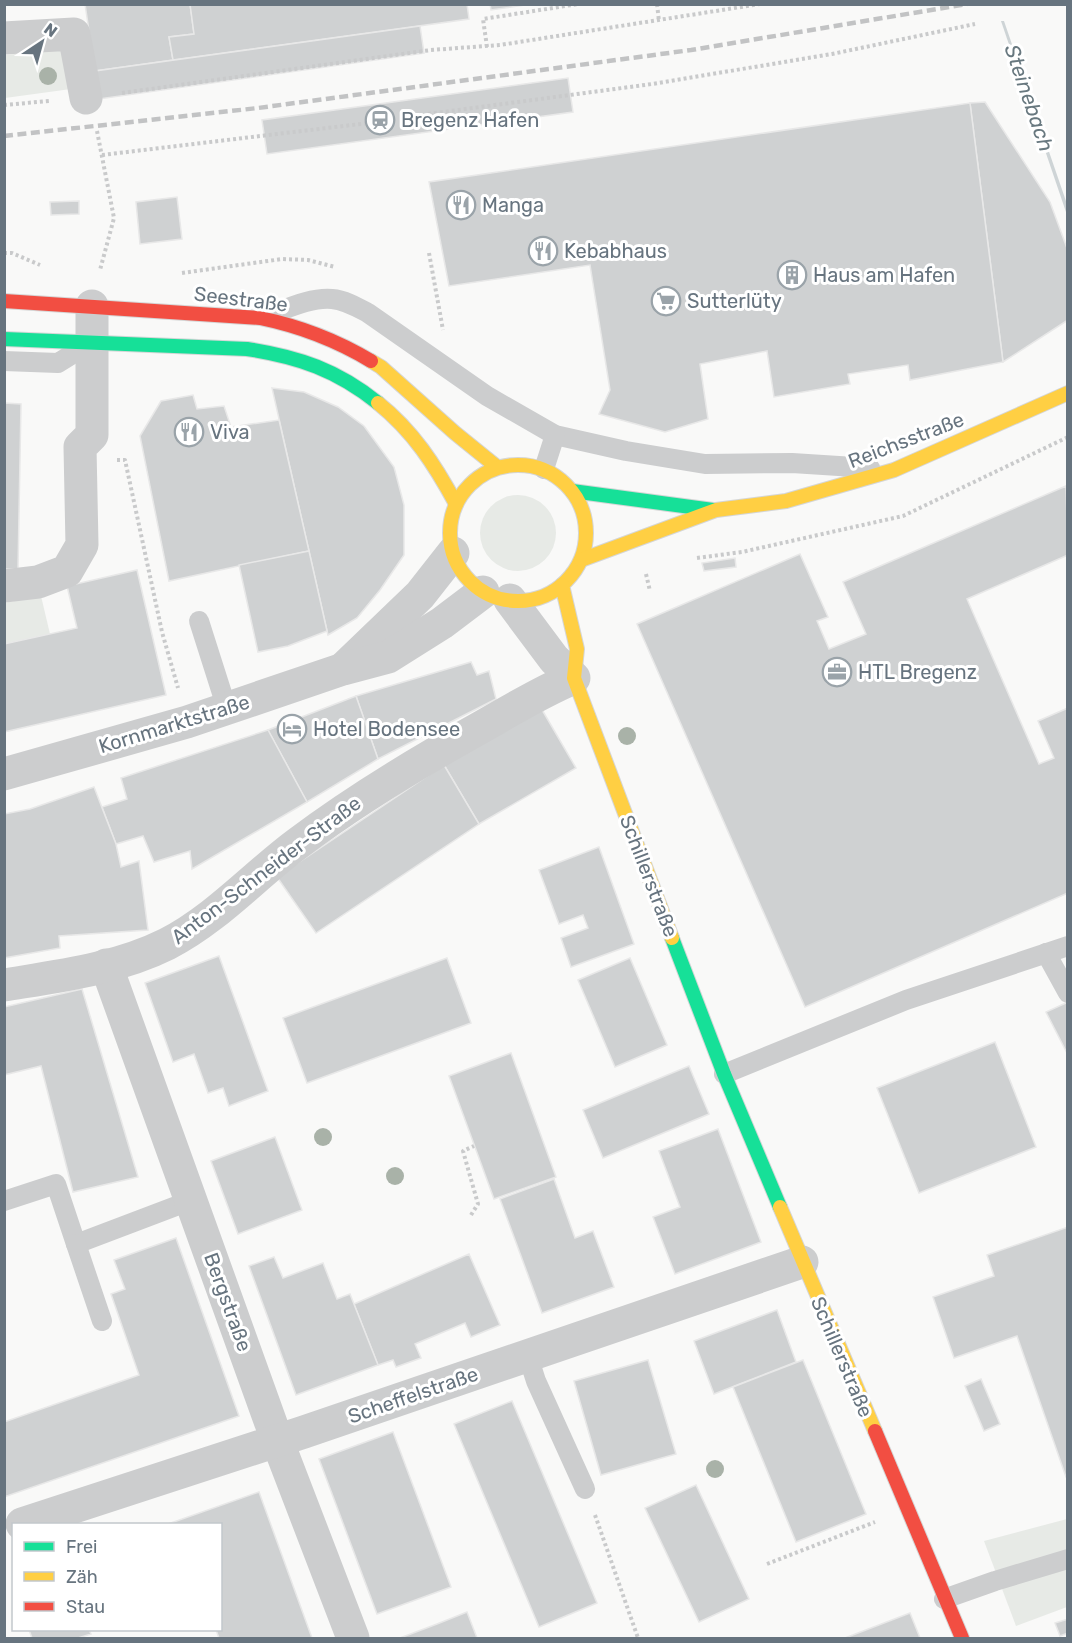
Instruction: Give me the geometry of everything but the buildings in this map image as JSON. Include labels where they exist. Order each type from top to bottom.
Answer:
[{"type":"main road","name":"Seestraße","points":[[4,301],[260,318],[276,320],[309,331],[365,357],[381,368],[497,467]]},
{"type":"main road","points":[[4,339],[247,349],[278,354],[328,371],[376,403],[416,441],[431,459],[456,504]]},
{"type":"main road","name":"Reichsstraße","points":[[581,560],[716,510],[786,501],[894,470],[1068,393]]},
{"type":"main road","points":[[513,464],[528,465],[544,470],[559,478],[572,492],[581,507],[586,524],[581,560],[573,574],[562,585],[546,595],[528,600],[496,596],[470,581],[460,568],[453,553],[450,537],[451,520],[456,504],[466,488],[480,475],[497,467],[513,464]]},
{"type":"main road","name":"Reichsstraße","points":[[572,492],[716,510]]},
{"type":"main road","name":"Schillerstraße","points":[[562,585],[577,649],[574,678],[724,1074],[962,1638]]},
{"type":"street","points":[[4,38],[74,34],[86,98]]},
{"type":"street","points":[[4,586],[38,582],[67,571],[82,545],[81,447],[92,435],[92,306]]},
{"type":"street","name":"Kornmarktstraße","points":[[343,669],[420,595],[453,553]]},
{"type":"street","name":"Kornmarktstraße","points":[[4,774],[187,722],[343,669],[387,657],[442,623],[496,596]]},
{"type":"street","name":"Schillerstraße","points":[[496,596],[574,678]]},
{"type":"street","name":"Anton-Schneider-Straße","points":[[4,986],[129,960],[167,944],[195,928],[261,871],[299,842],[406,769],[548,689],[574,678]]},
{"type":"street","name":"Bergstraße","points":[[106,965],[277,1440],[352,1638]]},
{"type":"street","name":"Scheffelstraße","points":[[25,1523],[528,1356],[802,1262]]},
{"type":"lane","points":[[260,318],[313,301],[333,299],[342,301],[368,313],[487,396],[555,435],[626,451],[705,464],[792,463],[894,470]]},
{"type":"lane","points":[[4,361],[58,363],[92,342]]},
{"type":"lane","points":[[544,470],[555,435]]},
{"type":"lane","points":[[199,621],[227,709]]},
{"type":"lane","points":[[724,1074],[906,1000],[1068,946]]},
{"type":"lane","points":[[1046,953],[1068,993]]},
{"type":"lane","points":[[4,1201],[56,1184],[102,1321]]},
{"type":"lane","points":[[76,1244],[192,1200]]},
{"type":"lane","points":[[528,1356],[536,1381],[585,1489]]},
{"type":"lane","points":[[944,1599],[1068,1559]]},
{"type":"path","points":[[487,47],[483,19],[578,4]]},
{"type":"path","points":[[657,4],[659,21]]},
{"type":"path","points":[[100,271],[114,218],[97,127],[86,98],[431,50],[487,47],[760,4]]},
{"type":"path","points":[[428,114],[652,84],[832,54],[975,24]]},
{"type":"path","points":[[4,105],[38,102]]},
{"type":"path","points":[[102,155],[377,122]]},
{"type":"path","points":[[4,253],[43,266]]},
{"type":"path","points":[[429,254],[444,339]]},
{"type":"path","points":[[81,460],[125,460],[162,632],[187,722]]},
{"type":"path","points":[[471,1215],[478,1204],[463,1150],[474,1146]]},
{"type":"path","points":[[593,1510],[638,1638]]},
{"type":"path","points":[[767,1564],[882,1519]]},
{"type":"shaded area","points":[[66,49],[71,89],[5,98],[5,55]]},
{"type":"shaded area","points":[[518,495],[533,498],[545,506],[553,518],[556,533],[553,548],[545,560],[533,568],[518,571],[503,568],[491,560],[483,548],[480,533],[483,518],[491,506],[503,498]]},
{"type":"shaded area","points":[[41,596],[50,634],[5,644],[4,603]]},
{"type":"shaded area","points":[[1067,1519],[1067,1607],[1016,1626],[984,1541]]},
{"type":"water","name":"Steinebach","points":[[1001,21],[1004,21],[1067,204],[1067,215]]},
{"type":"railway","points":[[4,136],[258,108],[691,50],[967,4]]},
{"type":"traffic: fast","points":[[4,339],[247,349],[284,356],[317,367],[348,382],[378,403]]},
{"type":"traffic: fast","points":[[572,491],[713,510]]},
{"type":"traffic: fast","points":[[672,938],[724,1074],[780,1207]]},
{"type":"traffic: slow","points":[[371,361],[381,367],[497,467]]},
{"type":"traffic: slow","points":[[581,560],[716,510],[786,501],[894,470],[1068,393]]},
{"type":"traffic: slow","points":[[378,403],[413,437],[456,504]]},
{"type":"traffic: slow","points":[[518,465],[544,470],[556,476],[566,485],[575,495],[581,507],[586,533],[581,559],[575,571],[566,581],[556,590],[544,596],[518,601],[492,596],[480,590],[470,581],[461,571],[455,559],[450,533],[455,507],[461,495],[470,485],[480,476],[492,470],[518,465]]},
{"type":"traffic: slow","points":[[562,585],[577,649],[574,678],[672,938]]},
{"type":"traffic: slow","points":[[780,1207],[875,1431]]},
{"type":"traffic: jam","points":[[4,301],[260,318],[317,335],[371,361]]},
{"type":"traffic: jam","points":[[875,1431],[962,1638]]},
{"type":"place","name":"Bregenz Hafen","points":[[380,120]]},
{"type":"place","name":"Manga","points":[[461,205]]},
{"type":"place","name":"Kebabhaus","points":[[543,251]]},
{"type":"place","name":"Haus am Hafen","points":[[792,275]]},
{"type":"place","name":"Sutterlüty","points":[[666,301]]},
{"type":"place","name":"Viva","points":[[189,432]]},
{"type":"place","name":"HTL Bregenz","points":[[837,672]]},
{"type":"place","name":"Hotel Bodensee","points":[[292,729]]}]
